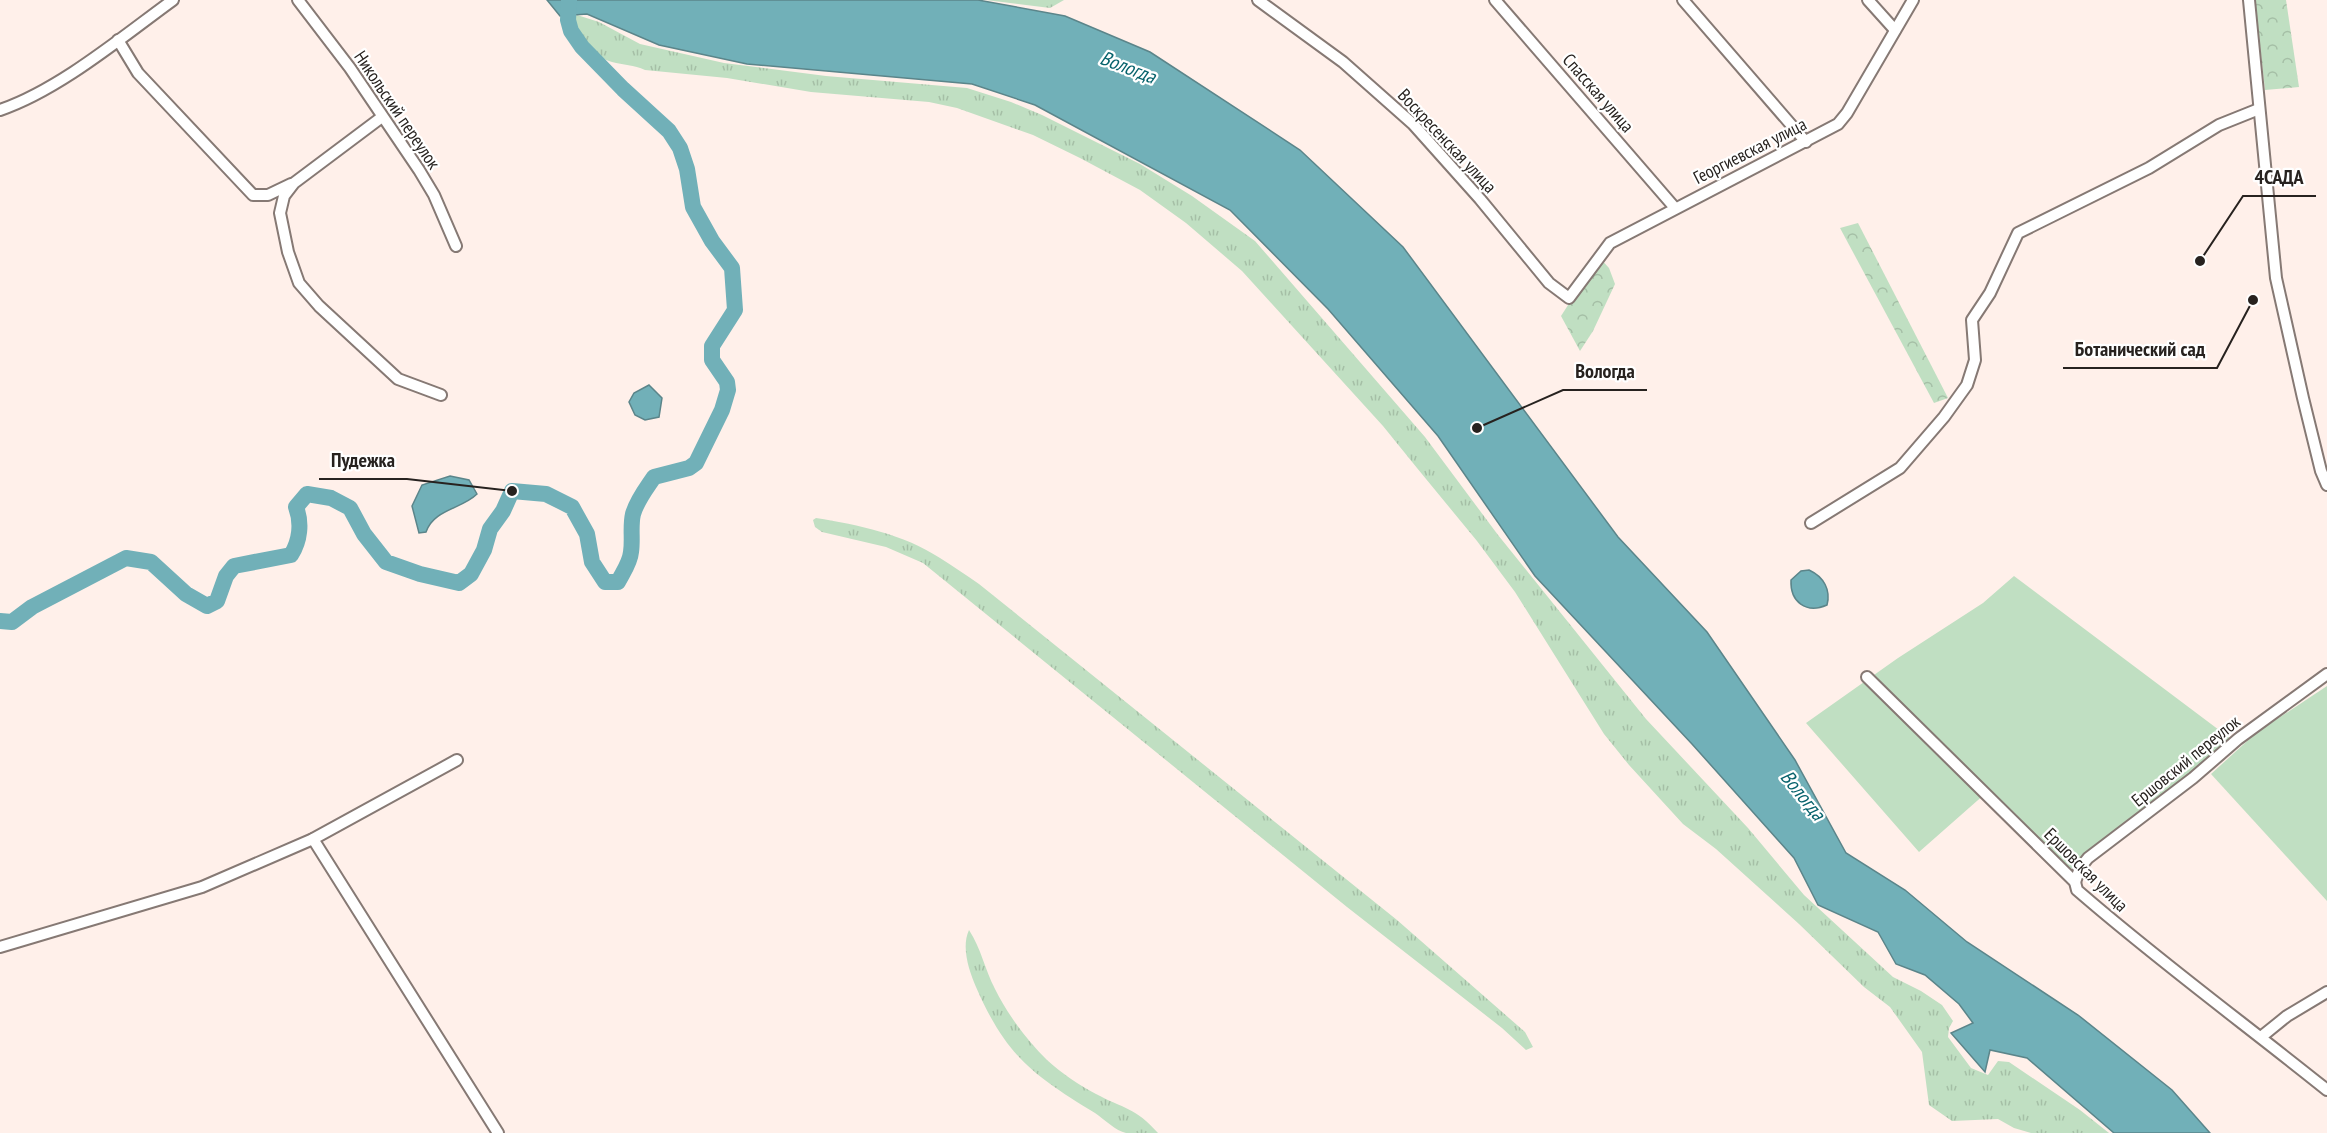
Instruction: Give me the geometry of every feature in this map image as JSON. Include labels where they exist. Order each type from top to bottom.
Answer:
[{"type":"street","points":[[0,110],[18,104],[47,89],[173,0]]},
{"type":"street","name":"Никольский переулок","points":[[298,0],[350,68],[419,170],[434,195],[456,246]]},
{"type":"street","name":"Воскресенская улица","points":[[1258,0],[1343,62],[1413,124],[1480,199],[1549,283],[1569,298]]},
{"type":"street","name":"Спасская улица","points":[[1495,0],[1675,207]]},
{"type":"street","points":[[1683,0],[1806,142]]},
{"type":"street","points":[[1868,0],[1895,30]]},
{"type":"street","name":"Георгиевская улица","points":[[1569,298],[1610,243],[1675,207],[1838,124],[1847,113],[1913,0]]},
{"type":"street","points":[[2248,0],[2276,278],[2287,334],[2321,471],[2327,485]]},
{"type":"street","points":[[118,40],[138,74],[253,195],[268,195],[294,183],[382,117]]},
{"type":"street","points":[[1811,523],[1900,468],[1944,417],[1967,385],[1974,360],[1972,320],[1990,293],[2018,233],[2149,168],[2219,125],[2259,109]]},
{"type":"street","points":[[294,183],[284,196],[280,213],[288,252],[299,283],[319,306],[398,379],[441,395]]},
{"type":"street","name":"Ершовский переулок","points":[[2075,882],[2080,868],[2088,858],[2193,778],[2238,739],[2327,674]]},
{"type":"street","name":"Ершовская улица","points":[[1868,676],[2075,882],[2077,890],[2132,938],[2327,1090]]},
{"type":"street","points":[[0,947],[202,887],[313,839],[457,760]]},
{"type":"street","points":[[313,839],[498,1133]]},
{"type":"street","points":[[2261,1038],[2287,1016],[2327,992]]},
{"type":"green space","points":[[986,0],[1064,0],[1050,8]]},
{"type":"green space","points":[[2255,0],[2286,0],[2299,87],[2265,90]]},
{"type":"green space","points":[[577,15],[599,22],[640,44],[724,63],[826,76],[967,88],[1011,102],[1140,164],[1192,196],[1255,241],[1425,437],[1498,535],[1646,719],[1748,828],[1804,895],[1893,977],[1942,1005],[1953,1021],[1948,1037],[1971,1068],[1988,1075],[1998,1061],[2009,1062],[2080,1110],[2109,1133],[2031,1133],[2014,1128],[1998,1119],[1952,1121],[1929,1105],[1922,1052],[1890,1007],[1864,987],[1716,849],[1683,824],[1629,765],[1604,734],[1515,592],[1477,541],[1383,426],[1242,271],[1186,223],[1140,190],[1080,158],[1033,135],[957,108],[929,102],[811,92],[727,78],[645,70],[612,62],[593,51],[582,40],[572,21]]},
{"type":"green space","points":[[1858,223],[1948,398],[1934,403],[1840,228]]},
{"type":"green space","points":[[1599,257],[1609,268],[1615,284],[1593,331],[1580,351],[1561,316]]},
{"type":"green space","points":[[816,518],[864,527],[911,543],[940,558],[979,584],[1397,920],[1525,1032],[1533,1047],[1526,1050],[1502,1028],[1347,907],[923,563],[886,547],[822,532],[815,527],[813,520]]},
{"type":"green space","points":[[2014,576],[2231,739],[2174,788],[2070,870],[1986,793],[1919,852],[1806,723],[1898,658],[1983,603]]},
{"type":"green space","points":[[2327,686],[2327,901],[2211,774],[2256,733]]},
{"type":"green space","points":[[969,930],[1000,999],[1039,1052],[1070,1078],[1096,1094],[1136,1113],[1158,1133],[1126,1133],[1118,1130],[1038,1075],[1010,1047],[987,1011],[973,981],[966,951]]},
{"type":"water","points":[[547,0],[978,0],[1065,16],[1150,52],[1300,150],[1403,247],[1618,537],[1707,632],[1795,760],[1846,853],[1905,890],[1967,942],[2078,1015],[2172,1090],[2210,1133],[2114,1133],[2027,1058],[1990,1050],[1985,1072],[1951,1033],[1973,1023],[1959,1004],[1925,975],[1896,964],[1878,932],[1818,905],[1794,858],[1692,744],[1535,576],[1438,436],[1328,309],[1230,210],[1035,105],[972,84],[747,64],[659,45],[587,14],[560,16]]},
{"type":"water","points":[[649,385],[662,398],[659,417],[645,420],[635,415],[629,402],[634,393]]},
{"type":"water","points":[[450,476],[469,480],[477,494],[435,518],[426,532],[419,533],[412,506],[422,485]]},
{"type":"water","points":[[1809,570],[1819,576],[1825,584],[1828,594],[1827,605],[1812,608],[1796,600],[1791,588],[1791,580],[1801,571]]},
{"type":"waterway","points":[[0,621],[12,622],[32,607],[126,558],[151,562],[186,594],[207,606],[217,601],[226,576],[234,566],[291,555],[299,532],[296,507],[307,494],[331,498],[350,508],[364,534],[386,562],[420,574],[459,583],[471,574],[484,550],[490,529],[503,511],[512,491],[546,494],[572,507],[587,534],[592,562],[605,582],[618,582],[628,564],[633,514],[642,495],[654,477],[689,468],[696,463],[722,410],[728,390],[727,382],[712,360],[712,346],[735,310],[732,268],[712,241],[693,207],[687,169],[680,148],[669,131],[582,47],[571,31],[568,20],[569,0]]},
{"type":"place","name":"4САДА","points":[[2200,261]]},
{"type":"place","name":"Ботанический сад","points":[[2253,300]]},
{"type":"place","name":"Вологда","points":[[1477,428]]},
{"type":"place","name":"Пудежка","points":[[512,491]]}]
